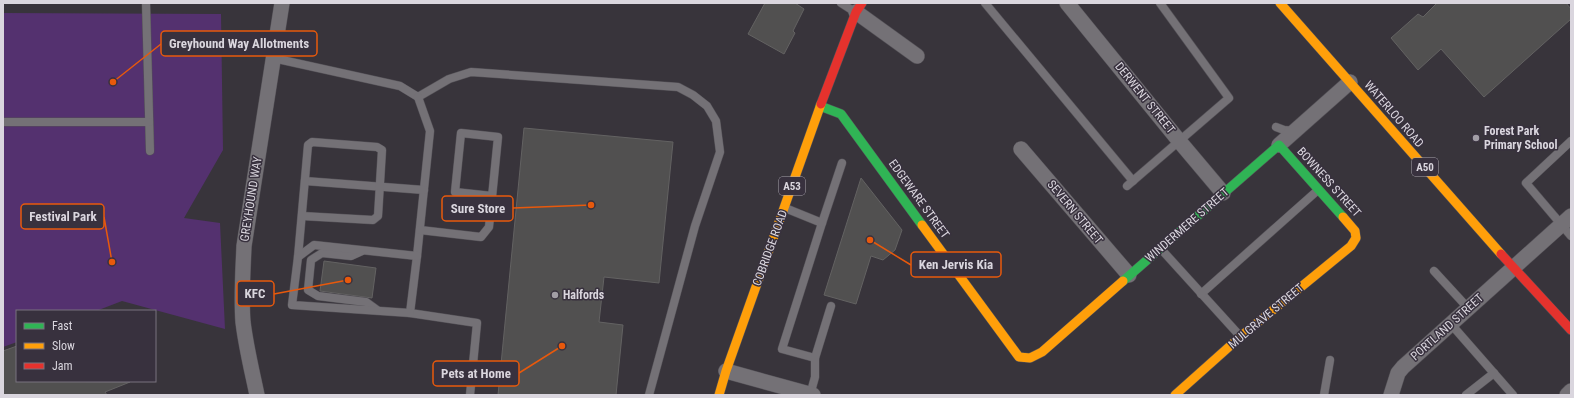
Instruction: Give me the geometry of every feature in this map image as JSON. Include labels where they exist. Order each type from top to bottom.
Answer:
[{"type":"main road","name":"WATERLOO ROAD","points":[[1280,3],[1514,268],[1571,330]]},
{"type":"main road","name":"COBRIDGE ROAD","points":[[719,395],[726,371],[820,106],[859,7]]},
{"type":"main road","name":"EDGEWARE STREET","points":[[820,106],[841,114],[1020,357]]},
{"type":"main road","name":"WINDERMERE STREET","points":[[1020,357],[1030,358],[1042,352],[1279,145]]},
{"type":"main road","name":"BOWNESS STREET","points":[[1279,145],[1356,231],[1356,238]]},
{"type":"main road","name":"MULGRAVE STREET","points":[[1175,395],[1240,337],[1351,246],[1356,238]]},
{"type":"street","name":"GREYHOUND WAY","points":[[257,395],[243,322],[243,253],[282,3]]},
{"type":"street","name":"DERWENT STREET","points":[[1067,3],[1223,193]]},
{"type":"street","points":[[859,7],[917,56]]},
{"type":"street","name":"WINDERMERE STREET","points":[[1279,145],[1350,82]]},
{"type":"street","name":"SEVERN STREET","points":[[1021,149],[1129,276]]},
{"type":"street","name":"PORTLAND STREET","points":[[1391,395],[1398,373],[1404,366],[1450,323],[1514,268],[1568,226]]},
{"type":"street","points":[[726,371],[811,395]]},
{"type":"street","points":[[1567,395],[1571,391]]},
{"type":"lane","points":[[146,3],[150,151]]},
{"type":"lane","points":[[841,3],[859,7]]},
{"type":"lane","points":[[985,3],[1130,184],[1229,98],[1160,3]]},
{"type":"lane","points":[[273,58],[400,86],[418,97],[430,131],[418,256],[410,313]]},
{"type":"lane","points":[[418,97],[449,79],[471,72],[678,87],[693,95],[706,106],[716,121],[720,152],[695,226],[648,395]]},
{"type":"lane","points":[[3,122],[149,122]]},
{"type":"lane","points":[[1276,127],[1294,131]]},
{"type":"lane","points":[[420,230],[481,237],[489,227],[498,137],[461,134],[455,192],[492,196]]},
{"type":"lane","points":[[1568,226],[1526,183],[1571,141]]},
{"type":"lane","points":[[302,216],[373,220],[378,216],[382,150],[377,147],[312,142],[308,145],[292,305],[410,313],[477,323],[470,395]]},
{"type":"lane","points":[[815,358],[782,349],[842,163]]},
{"type":"lane","points":[[305,181],[424,190]]},
{"type":"lane","points":[[1201,294],[1319,189]]},
{"type":"lane","points":[[784,207],[822,223]]},
{"type":"lane","points":[[298,257],[314,245],[418,256]]},
{"type":"lane","points":[[1161,249],[1240,337]]},
{"type":"lane","points":[[362,251],[351,256],[322,253],[311,260],[308,290],[318,296],[366,302],[378,311]]},
{"type":"lane","points":[[1434,271],[1468,308]]},
{"type":"lane","points":[[811,395],[815,377],[815,358],[831,306]]},
{"type":"lane","points":[[1450,323],[1513,395]]},
{"type":"lane","points":[[1324,395],[1330,360]]},
{"type":"lane","points":[[1466,395],[1494,373]]},
{"type":"shaded area","points":[[3,13],[221,14],[223,150],[184,218],[220,223],[225,329],[122,301],[99,310],[16,310],[16,342],[3,347]]},
{"type":"building","points":[[765,3],[795,3],[804,9],[793,31],[795,33],[784,54],[748,34]]},
{"type":"building","points":[[1437,3],[1566,3],[1571,9],[1571,19],[1484,97],[1441,49],[1418,70],[1391,38],[1418,14],[1423,17]]},
{"type":"building","points":[[524,128],[673,142],[659,283],[604,277],[599,322],[623,325],[616,395],[498,395]]},
{"type":"building","points":[[861,178],[902,230],[895,250],[883,260],[871,256],[856,304],[824,295]]},
{"type":"building","points":[[324,261],[376,268],[372,298],[320,291]]},
{"type":"building","points":[[16,346],[16,382],[130,382],[105,392],[107,395],[3,395],[3,351]]},
{"type":"traffic: fast","points":[[820,106],[841,114],[922,225]]},
{"type":"traffic: fast","points":[[1123,281],[1279,145],[1343,217]]},
{"type":"traffic: slow","points":[[1280,3],[1501,254]]},
{"type":"traffic: slow","points":[[719,395],[726,371],[821,104]]},
{"type":"traffic: slow","points":[[1175,395],[1240,337],[1351,246],[1356,238],[1355,231],[1343,217]]},
{"type":"traffic: slow","points":[[922,225],[1019,357],[1030,358],[1042,352],[1123,281]]},
{"type":"traffic: jam","points":[[821,104],[856,12],[862,3]]},
{"type":"traffic: jam","points":[[1501,254],[1571,330]]},
{"type":"place","name":"Greyhound Way Allotments","points":[[113,82]]},
{"type":"place","name":"Forest Park Primary School","points":[[1476,138]]},
{"type":"place","name":"Sure Store","points":[[591,205]]},
{"type":"place","name":"Ken Jervis Kia","points":[[870,240]]},
{"type":"place","name":"Festival Park","points":[[112,262]]},
{"type":"place","name":"KFC","points":[[348,280]]},
{"type":"place","name":"Halfords","points":[[555,295]]},
{"type":"place","name":"Pets at Home","points":[[562,346]]}]
